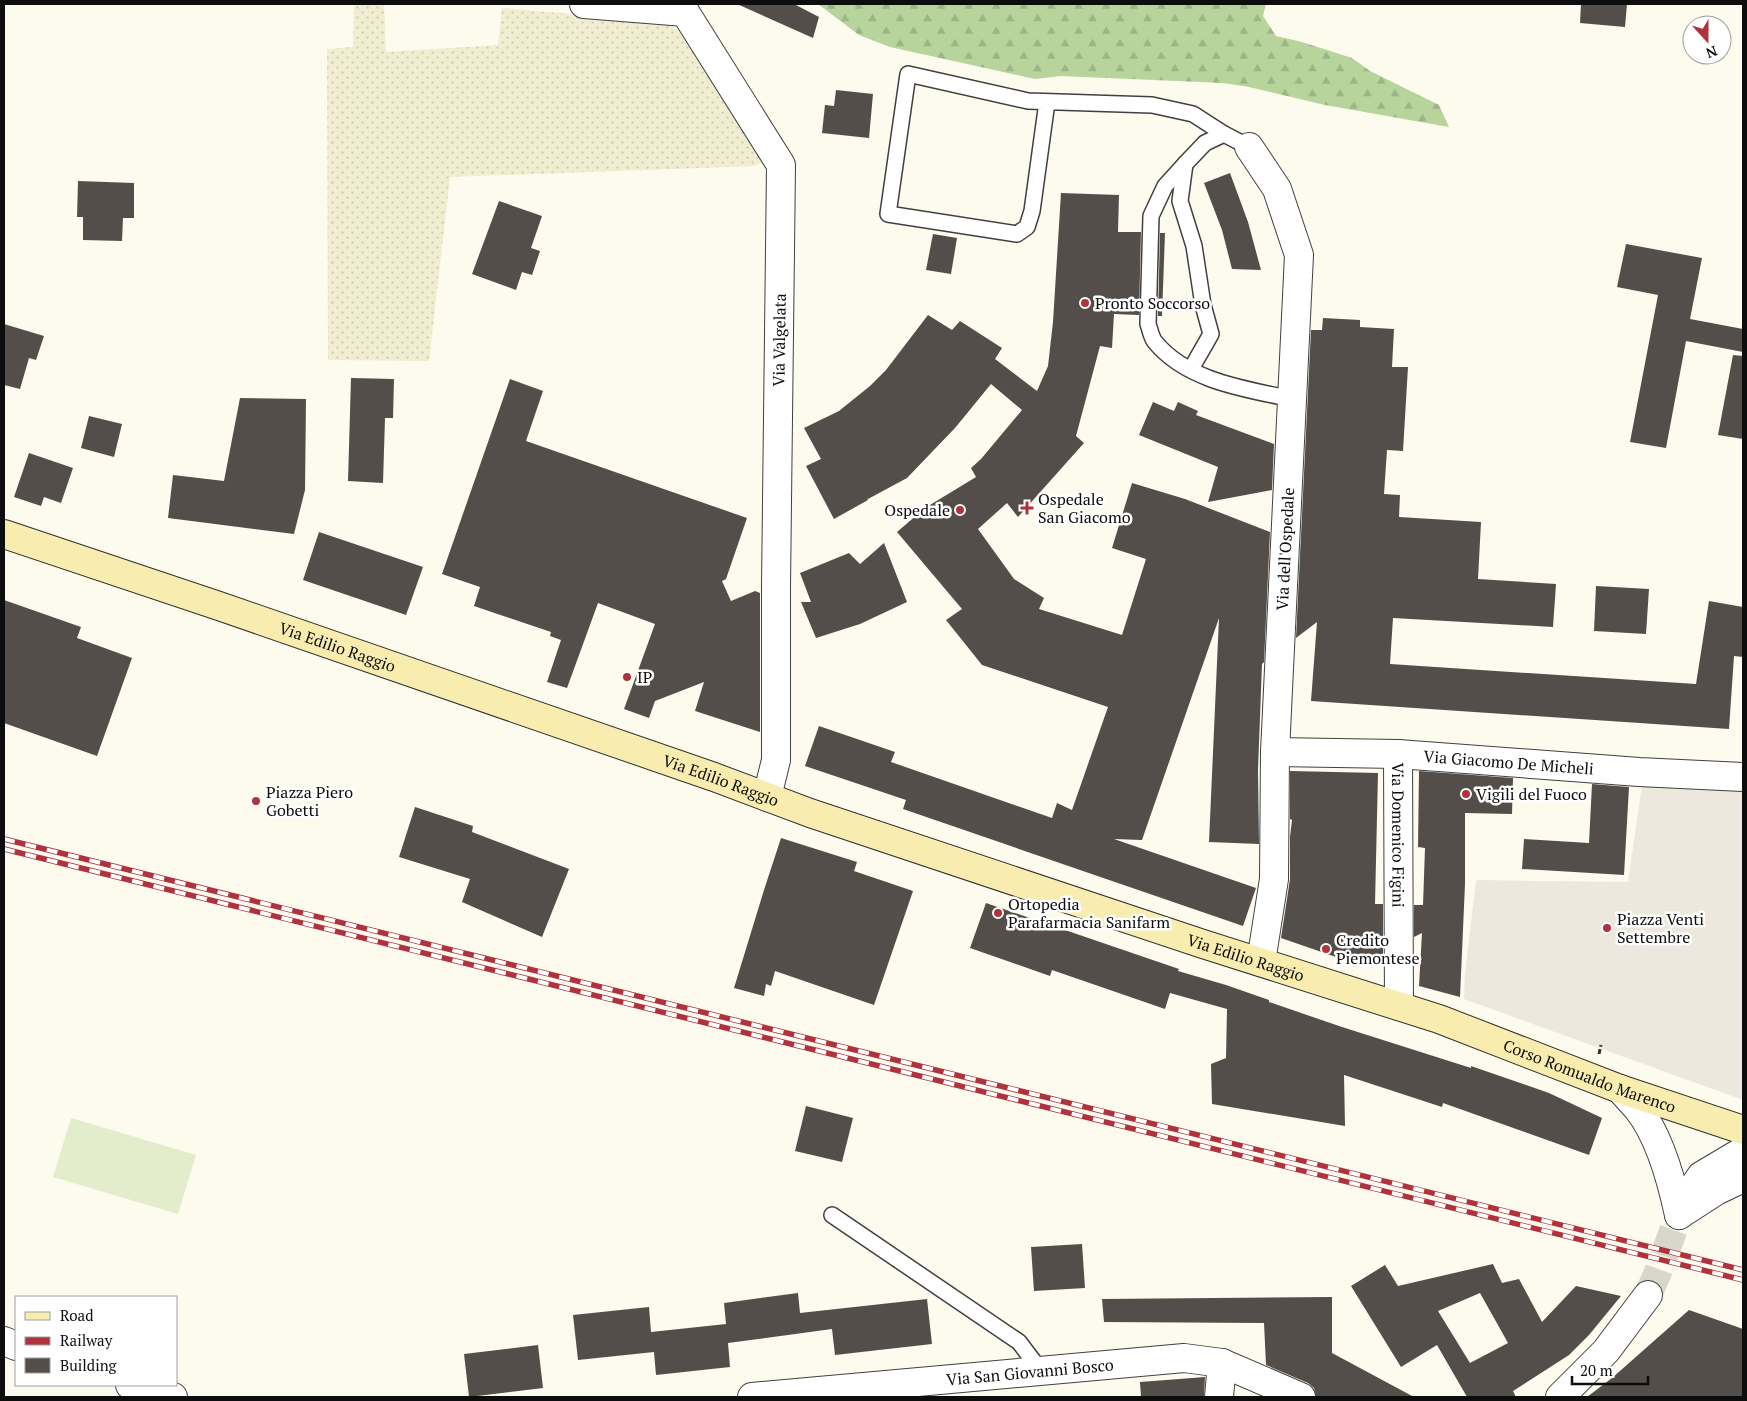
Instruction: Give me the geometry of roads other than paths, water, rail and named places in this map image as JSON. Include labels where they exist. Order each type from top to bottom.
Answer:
[{"type":"main road","name":"Via Edilio Raggio","points":[[4,534],[229,609],[767,797],[1203,944],[1439,1018]]},
{"type":"main road","name":"Corso Romualdo Marenco","points":[[1439,1018],[1620,1089],[1743,1130]]},
{"type":"street","name":"Via Valgelata","points":[[584,4],[685,12],[781,165],[776,760],[767,797]]},
{"type":"street","name":"Via dell'Ospedale","points":[[1250,148],[1277,188],[1299,255],[1275,752],[1274,879],[1261,962]]},
{"type":"street","name":"Via Giacomo De Micheli","points":[[1275,752],[1398,754],[1639,772],[1743,777]]},
{"type":"street","name":"Via Domenico Figini","points":[[1398,754],[1399,1006]]},
{"type":"street","points":[[1620,1089],[1639,1111],[1655,1139],[1666,1166],[1679,1215]]},
{"type":"street","points":[[1679,1215],[1689,1194],[1701,1176],[1743,1151]]},
{"type":"street","points":[[1679,1215],[1716,1191],[1743,1178]]},
{"type":"street","points":[[1560,1397],[1606,1351],[1648,1295]]},
{"type":"street","name":"Via San Giovanni Bosco","points":[[752,1397],[1184,1358],[1222,1363],[1301,1397]]},
{"type":"street","points":[[1219,1397],[1222,1363]]},
{"type":"street","points":[[133,1386],[173,1397]]},
{"type":"lane","points":[[1047,102],[1032,211],[1028,227],[1016,234],[888,214],[908,74],[1028,101],[1152,105],[1193,114],[1250,148]]},
{"type":"lane","points":[[1224,134],[1205,142],[1165,186],[1151,216],[1148,324],[1154,341],[1177,362],[1228,386],[1292,399]]},
{"type":"lane","points":[[1185,164],[1180,201],[1194,246],[1203,304],[1211,334],[1191,369]]},
{"type":"lane","points":[[832,1215],[1018,1342],[1041,1371]]},
{"type":"tunnel","points":[[1648,1295],[1679,1215]]},
{"type":"railway","points":[[4,839],[1743,1270]]},
{"type":"railway","points":[[4,849],[1743,1280]]},
{"type":"place","name":"Pronto Soccorso","points":[[1085,303]]},
{"type":"place","name":"Ospedale San Giacomo","points":[[1027,508]]},
{"type":"place","name":"Ospedale","points":[[960,510]]},
{"type":"place","name":"IP","points":[[627,677]]},
{"type":"place","name":"Vigili del Fuoco","points":[[1466,794]]},
{"type":"place","name":"Piazza Piero Gobetti","points":[[256,801]]},
{"type":"place","name":"Ortopedia Parafarmacia Sanifarm","points":[[998,913]]},
{"type":"place","name":"Piazza Venti Settembre","points":[[1607,928]]},
{"type":"place","name":"Credito Piemontese","points":[[1326,949]]}]
